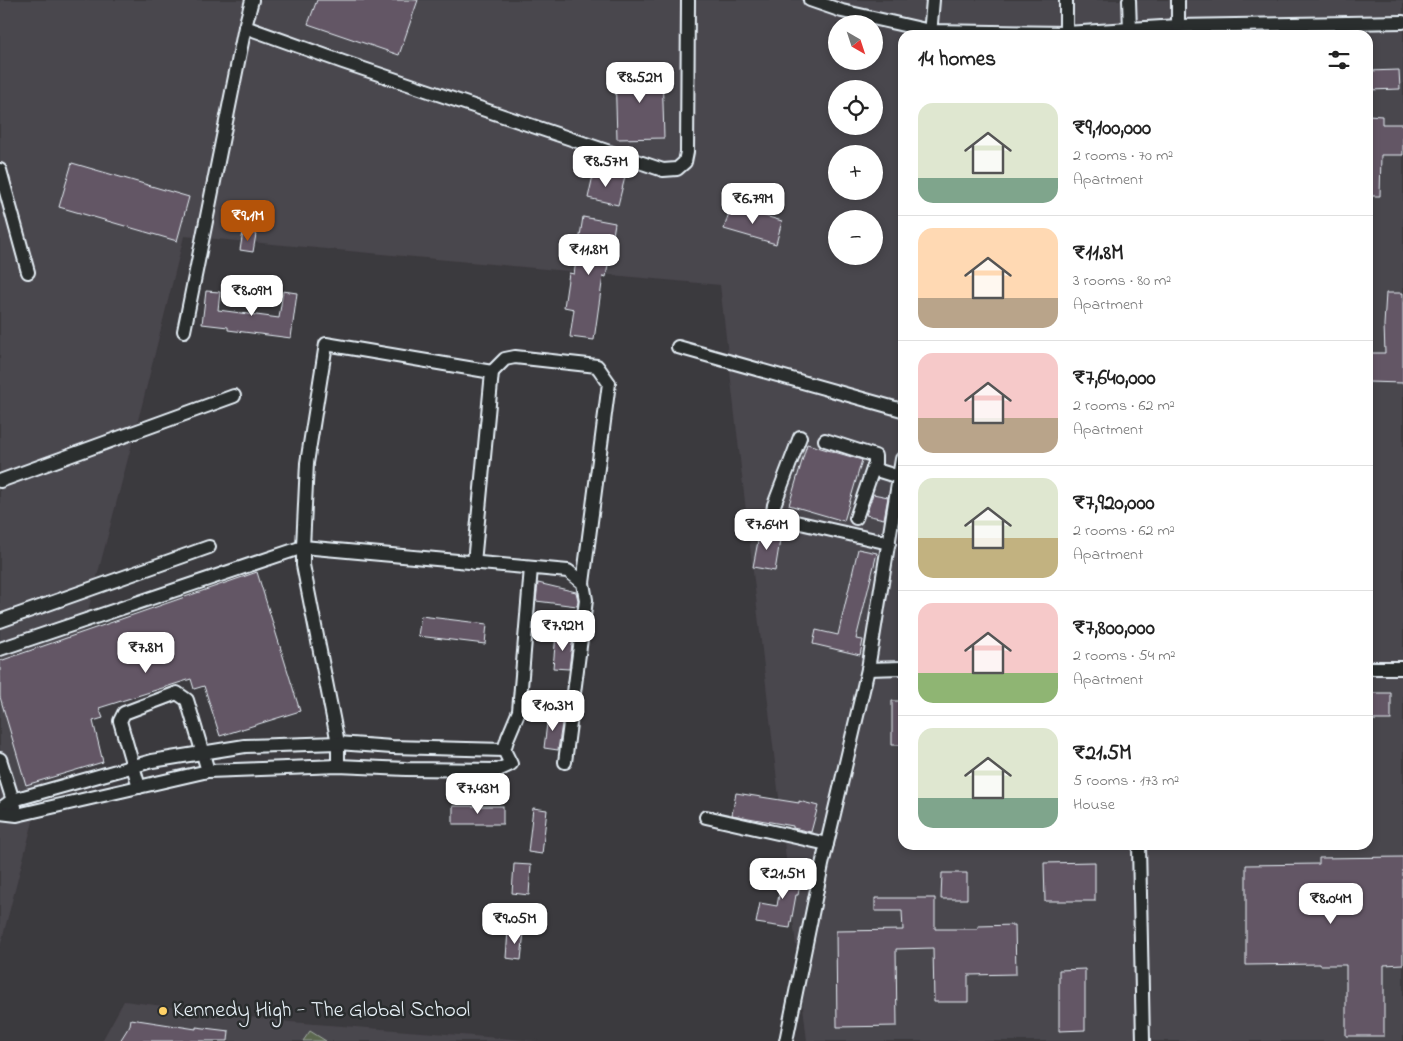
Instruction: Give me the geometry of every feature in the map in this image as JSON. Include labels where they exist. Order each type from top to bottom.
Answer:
[{"type":"street","points":[[184,331],[244,27],[252,0]]},
{"type":"street","points":[[244,27],[663,170],[677,169],[684,162],[687,152],[688,0]]},
{"type":"street","points":[[810,0],[842,11],[918,30]]},
{"type":"street","points":[[930,30],[933,0]]},
{"type":"street","points":[[1066,0],[1066,30]]},
{"type":"street","points":[[1129,0],[1131,30]]},
{"type":"street","points":[[1178,0],[1178,26]]},
{"type":"street","points":[[1147,30],[1178,26],[1403,22]]},
{"type":"street","points":[[0,170],[28,272]]},
{"type":"street","points":[[338,766],[338,743],[303,565],[307,463],[326,344],[492,372]]},
{"type":"street","points":[[678,347],[898,409]]},
{"type":"street","points":[[474,563],[492,372],[505,359],[515,357],[597,366],[609,383],[583,583],[586,600],[565,762]]},
{"type":"street","points":[[0,481],[234,396]]},
{"type":"street","points":[[800,437],[774,504],[773,512],[778,518],[889,543]]},
{"type":"street","points":[[825,440],[872,454],[876,459],[856,518]]},
{"type":"street","points":[[873,469],[898,476]]},
{"type":"street","points":[[786,1041],[827,844],[868,669],[898,489]]},
{"type":"street","points":[[0,621],[209,547]]},
{"type":"street","points":[[0,650],[303,547],[568,571],[583,583]]},
{"type":"street","points":[[0,811],[17,815],[208,771],[338,766],[498,770],[511,764],[504,750],[519,711],[531,568]]},
{"type":"street","points":[[868,669],[898,668]]},
{"type":"street","points":[[1373,668],[1403,668]]},
{"type":"street","points":[[140,787],[120,721],[124,713],[177,694],[187,700],[208,771]]},
{"type":"street","points":[[0,811],[13,800],[133,767],[245,746],[338,743],[504,750]]},
{"type":"street","points":[[0,759],[17,815]]},
{"type":"street","points":[[706,818],[827,844]]},
{"type":"street","points":[[1139,850],[1143,1041]]},
{"type":"shaded area","points":[[0,0],[1403,0],[1403,1041],[807,1041],[720,285],[184,236],[143,401],[0,947]]},
{"type":"shaded area","name":"Kennedy High - The Global School","points":[[124,1001],[290,1022],[538,1041],[102,1041]]},
{"type":"green space","points":[[310,1031],[326,1041],[303,1041]]},
{"type":"building","points":[[317,0],[418,0],[399,55],[308,24]]},
{"type":"building","points":[[662,69],[664,138],[617,139],[615,70]]},
{"type":"building","points":[[1399,70],[1400,89],[1373,90],[1373,71]]},
{"type":"building","points":[[1373,115],[1382,116],[1382,124],[1403,124],[1403,155],[1381,155],[1380,196],[1373,196]]},
{"type":"building","points":[[72,163],[189,197],[177,241],[59,207]]},
{"type":"building","points":[[594,171],[625,177],[618,205],[588,198]]},
{"type":"building","points":[[731,206],[782,221],[776,244],[724,229]]},
{"type":"building","points":[[583,217],[615,223],[606,277],[603,276],[594,340],[570,337],[574,309],[564,307],[569,273],[574,274]]},
{"type":"building","points":[[243,232],[256,234],[253,252],[240,250]]},
{"type":"building","points":[[235,279],[277,286],[275,298],[233,291]]},
{"type":"building","points":[[206,291],[220,292],[218,310],[279,318],[283,291],[297,293],[291,338],[228,330],[228,327],[202,324]]},
{"type":"building","points":[[1386,293],[1403,293],[1403,383],[1373,382],[1373,353],[1385,353]]},
{"type":"building","points":[[807,444],[862,460],[844,521],[789,505]]},
{"type":"building","points":[[873,494],[888,497],[884,519],[866,515]]},
{"type":"building","points":[[760,531],[781,534],[775,571],[753,567]]},
{"type":"building","points":[[858,549],[877,553],[856,639],[863,640],[860,655],[813,644],[816,630],[838,635]]},
{"type":"building","points":[[257,572],[300,711],[220,736],[204,686],[194,689],[191,679],[99,708],[103,718],[93,721],[103,762],[26,785],[0,697],[0,661]]},
{"type":"building","points":[[538,583],[576,592],[577,606],[536,601]]},
{"type":"building","points":[[421,616],[487,624],[485,644],[418,636]]},
{"type":"building","points":[[556,634],[573,636],[569,669],[553,668]]},
{"type":"building","points":[[1373,693],[1391,693],[1391,720],[1373,720]]},
{"type":"building","points":[[892,701],[898,701],[898,745],[892,745]]},
{"type":"building","points":[[548,715],[563,717],[558,750],[544,748]]},
{"type":"building","points":[[736,793],[799,803],[799,801],[818,806],[811,832],[793,828],[793,826],[732,815]]},
{"type":"building","points":[[453,806],[503,806],[503,824],[453,824]]},
{"type":"building","points":[[533,808],[547,810],[542,854],[528,852]]},
{"type":"building","points":[[1403,857],[1403,964],[1384,965],[1384,1036],[1346,1036],[1346,965],[1246,965],[1246,865],[1319,864],[1319,858]]},
{"type":"building","points":[[1095,862],[1095,901],[1045,901],[1044,863]]},
{"type":"building","points":[[514,864],[531,865],[529,895],[512,893]]},
{"type":"building","points":[[784,865],[803,868],[790,928],[756,923],[760,903],[777,906]]},
{"type":"building","points":[[942,873],[967,873],[967,899],[941,899]]},
{"type":"building","points":[[875,898],[935,898],[935,929],[978,929],[978,926],[1015,925],[1016,974],[968,975],[968,1002],[934,1002],[933,948],[896,949],[897,1026],[837,1027],[836,931],[903,930],[902,911],[875,911]]},
{"type":"building","points":[[508,930],[524,931],[521,960],[506,958]]},
{"type":"building","points":[[1085,969],[1085,1030],[1059,1031],[1059,970]]},
{"type":"building","points":[[131,1019],[196,1029],[196,1027],[229,1031],[228,1041],[120,1041],[130,1025]]},
{"type":"place","name":"Kennedy High - The Global School","points":[[163,1011]]}]
